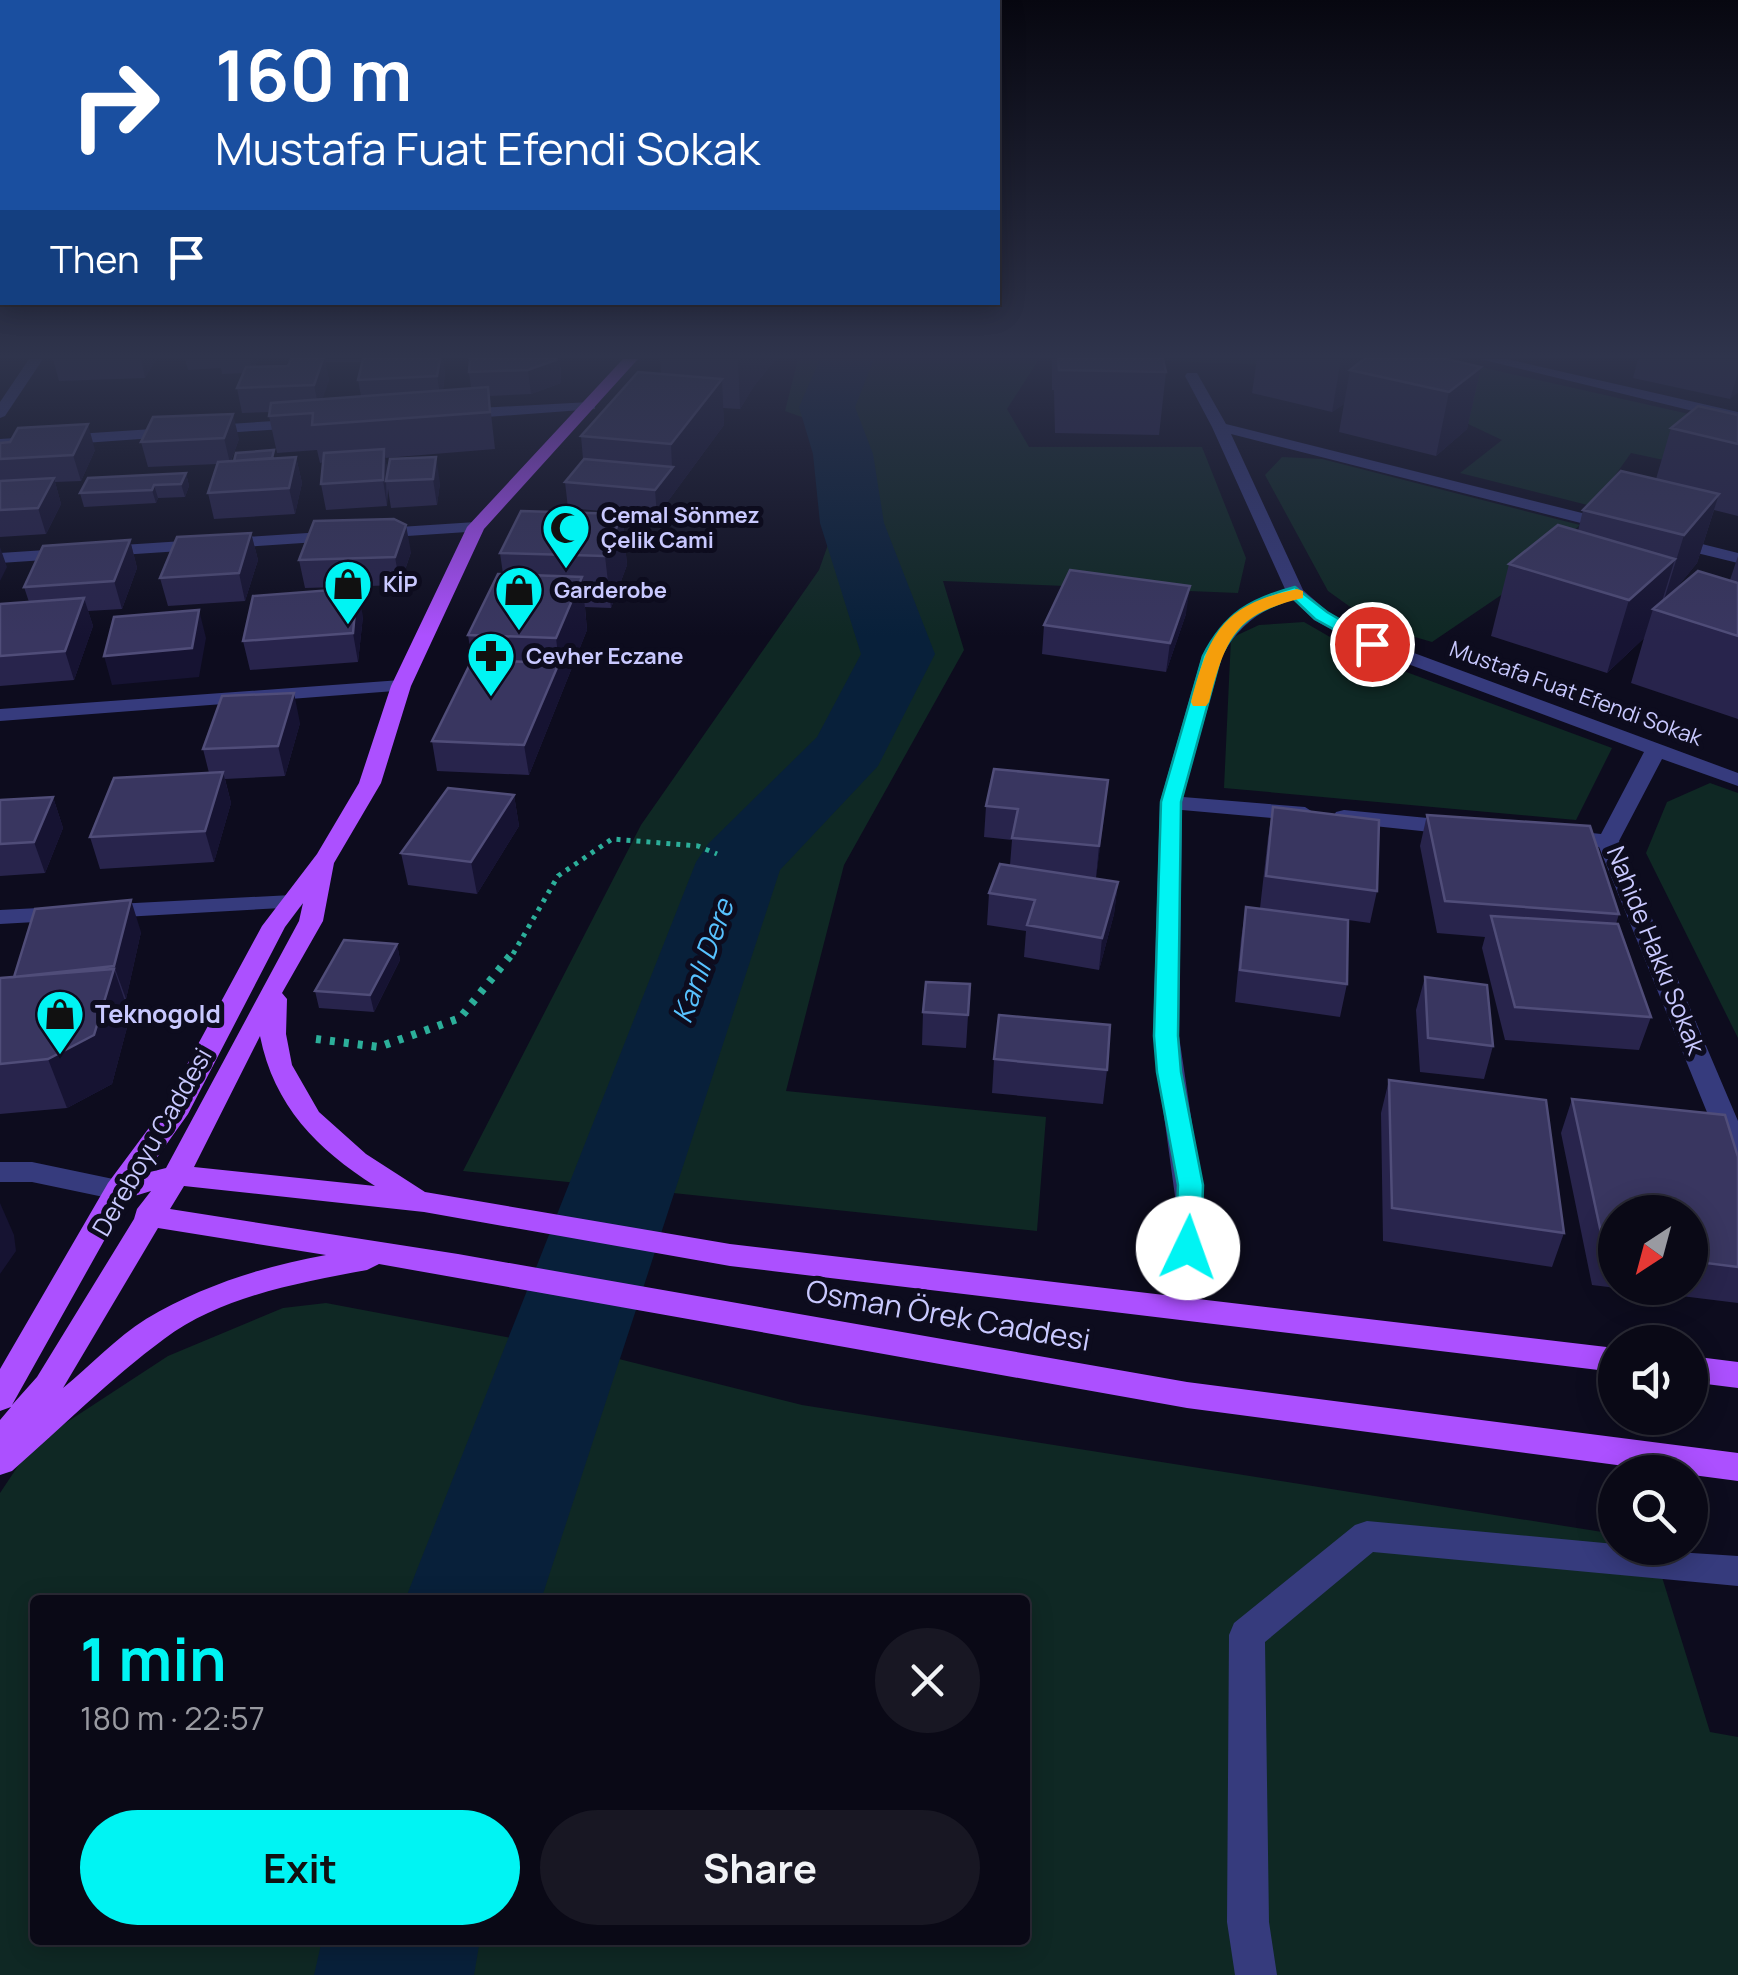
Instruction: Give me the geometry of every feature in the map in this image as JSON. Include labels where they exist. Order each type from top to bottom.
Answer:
[{"type":"main road","name":"Dereboyu Caddesi","points":[[0,1398],[118,1190],[174,1114],[274,926],[327,856],[370,783],[401,686],[476,527],[547,451]]},
{"type":"main road","name":"Dereboyu Caddesi","points":[[0,1443],[48,1386],[176,1175],[311,921],[327,856]]},
{"type":"main road","points":[[277,979],[270,1032],[290,1090],[329,1143],[364,1169],[424,1202]]},
{"type":"main road","name":"Osman Örek Caddesi","points":[[176,1175],[424,1202],[730,1254],[1598,1358]]},
{"type":"main road","points":[[118,1190],[176,1175]]},
{"type":"main road","points":[[118,1190],[148,1216]]},
{"type":"main road","name":"Osman Örek Caddesi","points":[[148,1216],[726,1311],[1187,1395],[1738,1466]]},
{"type":"main road","points":[[0,1461],[155,1329],[210,1301],[279,1276],[397,1255]]},
{"type":"main road","points":[[1708,1371],[1738,1375]]},
{"type":"street","name":"Mustafa Fuat Efendi Sokak","points":[[1231,451],[1295,592],[1321,616],[1372,644],[1738,780]]},
{"type":"street","points":[[1315,451],[1623,529]]},
{"type":"street","points":[[0,558],[476,527]]},
{"type":"street","points":[[1661,539],[1738,558]]},
{"type":"street","points":[[1180,1308],[1192,1218],[1166,1036],[1171,802],[1212,656],[1221,638],[1246,610],[1295,592]]},
{"type":"street","points":[[0,715],[401,686]]},
{"type":"street","name":"Nahide Hakkı Sokak","points":[[1656,750],[1608,841],[1738,1154]]},
{"type":"street","points":[[1171,802],[1489,830]]},
{"type":"street","points":[[1549,836],[1608,841]]},
{"type":"street","points":[[0,917],[292,902]]},
{"type":"street","points":[[0,1172],[32,1172],[118,1190]]},
{"type":"street","points":[[1256,1975],[1248,1922],[1247,1635],[1368,1536],[1738,1571]]},
{"type":"path","points":[[270,1032],[379,1048],[460,1018],[505,967],[558,876],[612,839],[698,846],[717,854]]},
{"type":"green space","points":[[861,451],[1204,451],[1246,558],[1238,593],[943,581],[964,650],[844,865],[786,1091],[1046,1117],[1037,1231],[463,1171],[641,825],[819,570]]},
{"type":"green space","points":[[1488,451],[1738,451],[1738,476],[1631,453],[1604,491],[1687,530],[1460,473]]},
{"type":"green space","points":[[1282,457],[1322,459],[1580,525],[1513,587],[1432,642],[1377,626],[1328,591],[1265,475]]},
{"type":"green space","points":[[1304,622],[1363,656],[1612,748],[1576,820],[1224,788],[1231,638],[1259,625]]},
{"type":"green space","points":[[1710,783],[1738,793],[1738,1038],[1646,853],[1667,802]]},
{"type":"green space","points":[[326,1303],[611,1357],[802,1405],[1598,1531],[1598,1565],[1658,1565],[1710,1732],[1738,1737],[1738,1975],[0,1975],[0,1493],[32,1445],[168,1356],[283,1308]]},
{"type":"building","points":[[0,451],[75,451],[73,455],[0,459]]},
{"type":"building","points":[[274,451],[272,458],[234,461],[236,453]]},
{"type":"building","points":[[384,451],[383,480],[321,484],[324,453]]},
{"type":"building","points":[[296,457],[289,488],[208,493],[218,462]]},
{"type":"building","points":[[436,457],[433,479],[386,481],[390,459]]},
{"type":"building","points":[[584,459],[673,467],[655,490],[565,482]]},
{"type":"building","points":[[1621,471],[1719,494],[1684,535],[1583,510]]},
{"type":"building","points":[[186,473],[181,484],[154,485],[152,490],[80,493],[88,478]]},
{"type":"building","points":[[54,478],[38,508],[0,510],[0,481]]},
{"type":"building","points":[[521,511],[622,514],[605,556],[500,553]]},
{"type":"building","points":[[394,519],[406,525],[395,557],[299,560],[314,521]]},
{"type":"building","points":[[1558,525],[1675,559],[1629,600],[1509,564]]},
{"type":"building","points":[[251,533],[239,573],[160,578],[177,537]]},
{"type":"building","points":[[130,540],[114,581],[24,587],[43,546]]},
{"type":"building","points":[[1070,570],[1190,586],[1170,643],[1044,625]]},
{"type":"building","points":[[1698,571],[1738,583],[1738,636],[1653,609]]},
{"type":"building","points":[[498,574],[582,577],[556,638],[468,635]]},
{"type":"building","points":[[357,588],[353,633],[243,641],[253,596]]},
{"type":"building","points":[[84,598],[65,651],[0,656],[0,604]]},
{"type":"building","points":[[199,610],[192,648],[104,656],[114,617]]},
{"type":"building","points":[[472,660],[559,663],[524,745],[432,741]]},
{"type":"building","points":[[294,693],[278,746],[203,749],[222,696]]},
{"type":"building","points":[[994,769],[1108,780],[1099,846],[1012,838],[1018,809],[986,806]]},
{"type":"building","points":[[223,772],[205,831],[90,837],[114,778]]},
{"type":"building","points":[[448,788],[514,795],[471,862],[401,853]]},
{"type":"building","points":[[53,797],[34,842],[0,844],[0,800]]},
{"type":"building","points":[[1273,807],[1379,820],[1377,891],[1266,876]]},
{"type":"building","points":[[1427,815],[1590,826],[1619,914],[1445,901]]},
{"type":"building","points":[[1000,864],[1118,882],[1102,938],[1027,925],[1035,900],[989,893]]},
{"type":"building","points":[[131,900],[114,966],[14,977],[35,909]]},
{"type":"building","points":[[1246,907],[1348,920],[1347,984],[1240,970]]},
{"type":"building","points":[[1491,916],[1618,924],[1651,1017],[1515,1007]]},
{"type":"building","points":[[344,940],[397,944],[370,995],[315,991]]},
{"type":"building","points":[[114,969],[94,1035],[48,1059],[0,1064],[0,978]]},
{"type":"building","points":[[1425,977],[1487,985],[1493,1046],[1428,1038]]},
{"type":"building","points":[[926,982],[970,984],[968,1015],[923,1012]]},
{"type":"building","points":[[999,1015],[1110,1025],[1107,1070],[994,1059]]},
{"type":"building","points":[[1389,1080],[1546,1100],[1564,1233],[1392,1208]]},
{"type":"building","points":[[1572,1099],[1725,1115],[1738,1157],[1738,1267],[1708,1263],[1708,1195],[1598,1195],[1598,1219]]},
{"type":"waterway","name":"Kanlı Dere","points":[[475,1595],[739,862],[850,749],[898,654],[852,523],[842,451]]},
{"type":"waterway","name":"Kanlı Dere","points":[[394,1975],[400,1945]]},
{"type":"slow traffic","points":[[1200,702],[1212,656],[1234,622],[1262,602],[1297,594]]},
{"type":"place","name":"Cemal Sönmez Çelik Cami","points":[[566,570]]},
{"type":"place","name":"KİP","points":[[348,626]]},
{"type":"place","name":"Garderobe","points":[[519,632]]},
{"type":"place","name":"Cevher Eczane","points":[[491,698]]},
{"type":"place","name":"Teknogold","points":[[60,1056]]},
{"type":"route","points":[[1188,1248],[1192,1218],[1190,1185],[1166,1036],[1171,802],[1212,656],[1221,638],[1246,610],[1295,592],[1321,616],[1372,644]]}]
